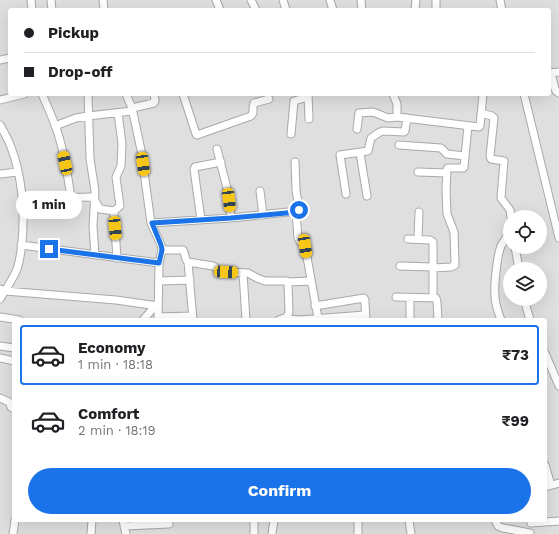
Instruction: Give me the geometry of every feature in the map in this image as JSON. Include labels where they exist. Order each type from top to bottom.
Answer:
[{"type":"street","points":[[551,76],[555,89],[559,93]]},
{"type":"street","points":[[0,100],[16,96]]},
{"type":"street","points":[[43,96],[55,126],[63,152],[71,198]]},
{"type":"street","points":[[88,96],[90,159],[94,190],[93,226],[95,255]]},
{"type":"street","points":[[127,96],[132,109],[141,150],[152,223],[162,250],[159,263],[158,318]]},
{"type":"street","points":[[55,126],[76,118],[118,113],[155,103],[154,96]]},
{"type":"street","points":[[184,96],[197,135],[251,116],[253,114],[254,103],[269,98]]},
{"type":"street","points":[[291,134],[294,101],[308,96],[309,119]]},
{"type":"street","points":[[394,96],[397,104],[397,117]]},
{"type":"street","points":[[357,129],[359,113],[373,112],[388,118],[397,117],[480,127],[483,96]]},
{"type":"street","points":[[524,96],[559,238]]},
{"type":"street","points":[[22,199],[90,197],[94,199],[98,208],[100,209],[114,212],[120,208],[121,205],[116,177],[121,166],[122,144],[118,113]]},
{"type":"street","points":[[481,114],[492,116],[494,118],[490,156],[491,159],[504,161],[501,198],[510,210]]},
{"type":"street","points":[[346,194],[340,155],[368,151],[371,138],[380,132],[404,132],[407,118]]},
{"type":"street","points":[[0,125],[3,136],[11,147],[18,172],[22,199],[23,232],[17,270],[3,290],[0,299]]},
{"type":"street","points":[[400,266],[451,268],[456,263],[454,232],[447,214],[447,168],[463,168],[468,126]]},
{"type":"street","points":[[399,145],[441,148],[447,154],[465,156]]},
{"type":"street","points":[[217,149],[228,192],[231,218]]},
{"type":"street","points":[[360,153],[367,196]]},
{"type":"street","points":[[201,220],[194,169],[195,167],[221,162]]},
{"type":"street","points":[[295,162],[296,190],[299,209],[296,212],[298,238],[300,242],[304,243],[305,246],[315,306],[318,318],[366,317],[364,298],[315,306]]},
{"type":"street","points":[[0,174],[18,172]]},
{"type":"street","points":[[418,172],[447,172]]},
{"type":"street","points":[[260,191],[263,215]]},
{"type":"street","points":[[114,212],[118,258]]},
{"type":"street","points":[[152,223],[296,212]]},
{"type":"street","points":[[418,239],[419,212]]},
{"type":"street","points":[[408,239],[430,240],[433,242],[433,297]]},
{"type":"street","points":[[500,318],[495,295],[499,253],[503,244]]},
{"type":"street","points":[[21,245],[159,263]]},
{"type":"street","points":[[162,250],[183,250],[188,262],[193,318],[173,318]]},
{"type":"street","points":[[188,262],[213,266],[226,272],[250,274],[265,281],[311,281]]},
{"type":"street","points":[[243,273],[246,318]]},
{"type":"street","points":[[159,281],[190,280]]},
{"type":"street","points":[[284,318],[289,315],[288,282]]},
{"type":"street","points":[[3,290],[116,300],[157,306]]},
{"type":"street","points":[[396,297],[436,298],[438,318]]},
{"type":"street","points":[[410,298],[410,318]]},
{"type":"street","points":[[144,318],[157,306]]},
{"type":"street","points":[[526,306],[529,318]]},
{"type":"street","points":[[0,317],[12,319]]},
{"type":"street","points":[[0,346],[12,348]]},
{"type":"street","points":[[0,358],[12,361]]},
{"type":"street","points":[[547,358],[559,386]]},
{"type":"street","points":[[0,398],[9,402],[12,408]]},
{"type":"street","points":[[548,486],[559,482]]},
{"type":"street","points":[[547,521],[559,521]]},
{"type":"street","points":[[13,534],[15,522]]},
{"type":"street","points":[[91,534],[92,522]]},
{"type":"street","points":[[254,522],[254,534]]},
{"type":"street","points":[[272,534],[274,522]]},
{"type":"street","points":[[358,522],[358,534]]},
{"type":"street","points":[[409,522],[411,534]]},
{"type":"street","points":[[496,522],[498,526],[503,528],[530,533],[531,522]]},
{"type":"street","points":[[126,534],[124,523],[169,524]]},
{"type":"shaded area","points":[[0,0],[559,0],[559,534],[0,534]]},
{"type":"route","points":[[49,249],[159,263],[162,250],[152,223],[231,218],[297,212],[299,210]]}]
